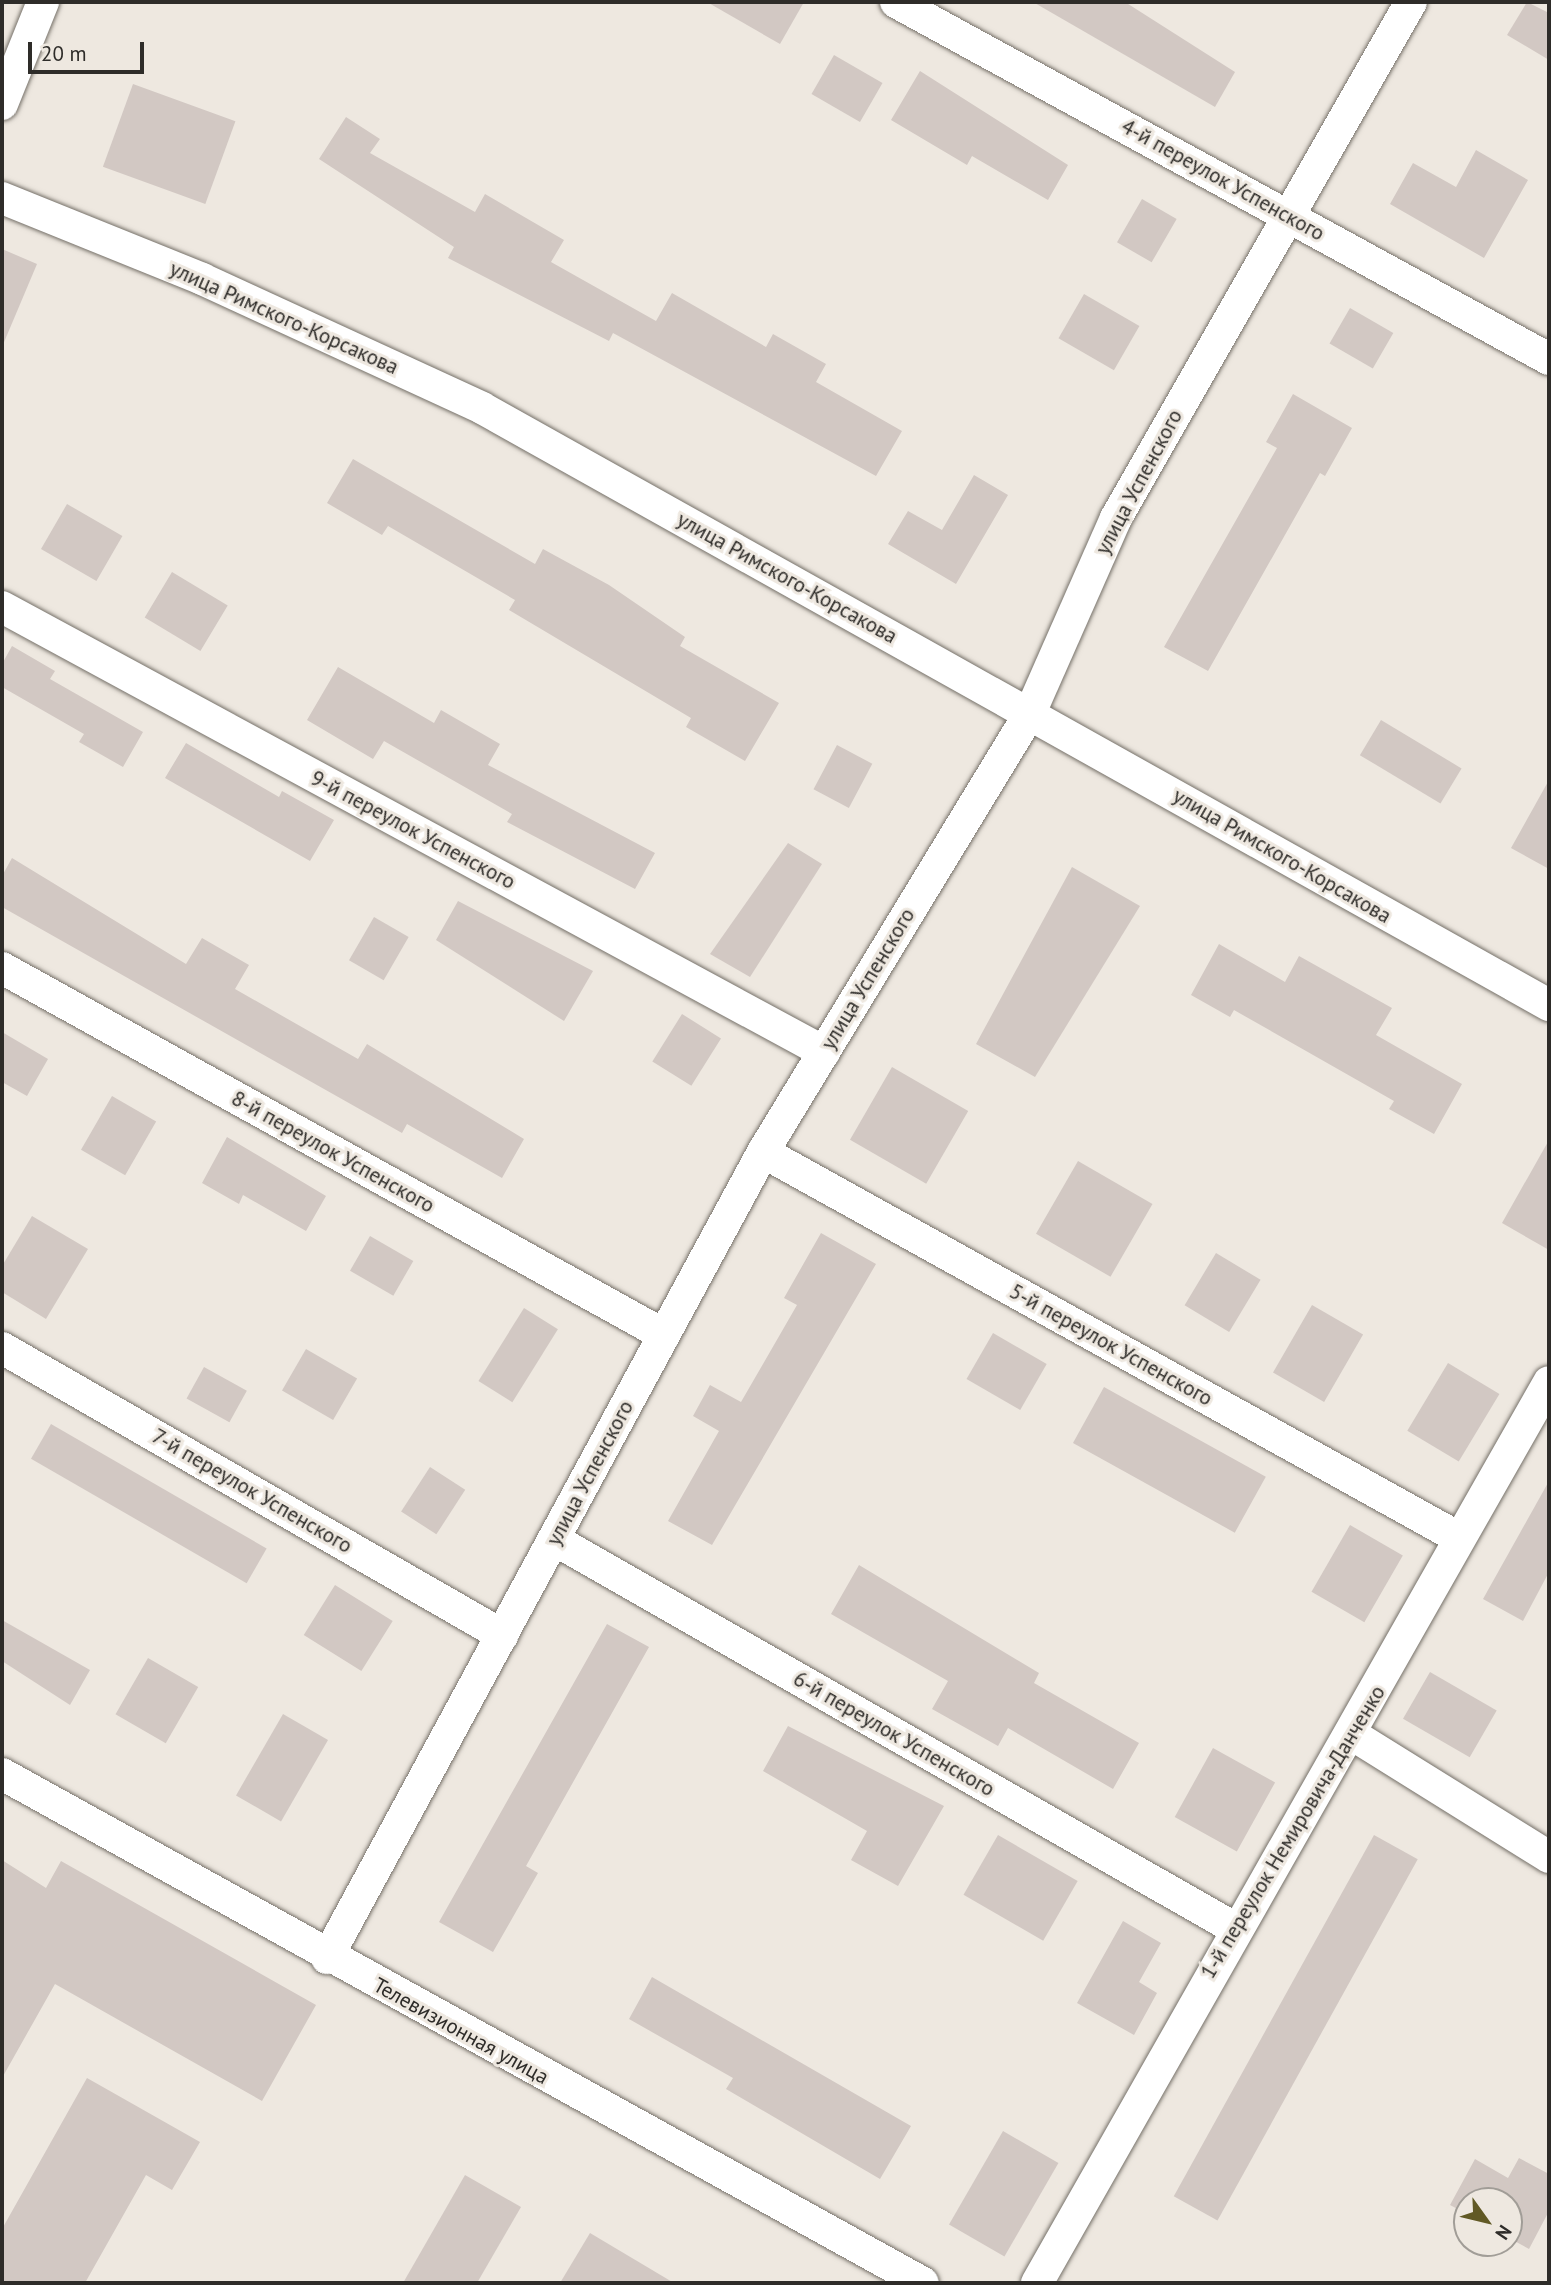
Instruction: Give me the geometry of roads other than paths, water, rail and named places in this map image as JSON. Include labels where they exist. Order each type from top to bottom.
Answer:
[{"type":"street","points":[[2,104],[43,2]]},
{"type":"street","name":"4-й переулок Успенского","points":[[896,2],[1549,359]]},
{"type":"street","name":"улица Успенского","points":[[327,1958],[763,1152],[1030,713],[1116,518],[1411,2]]},
{"type":"street","name":"улица Римского-Корсакова","points":[[2,198],[202,279],[482,408],[1549,1005]]},
{"type":"street","name":"9-й переулок Успенского","points":[[2,607],[824,1052]]},
{"type":"street","name":"8-й переулок Успенского","points":[[2,968],[664,1335]]},
{"type":"street","name":"5-й переулок Успенского","points":[[763,1152],[1459,1538]]},
{"type":"street","name":"7-й переулок Успенского","points":[[2,1348],[502,1635]]},
{"type":"street","name":"1-й переулок Немировича-Данченко","points":[[1037,2283],[1234,1928],[1353,1735],[1459,1538],[1549,1382]]},
{"type":"street","name":"6-й переулок Успенского","points":[[555,1540],[1234,1928]]},
{"type":"street","points":[[1353,1735],[1549,1857]]},
{"type":"street","name":"Телевизионная улица","points":[[2,1774],[327,1958],[923,2283]]}]
